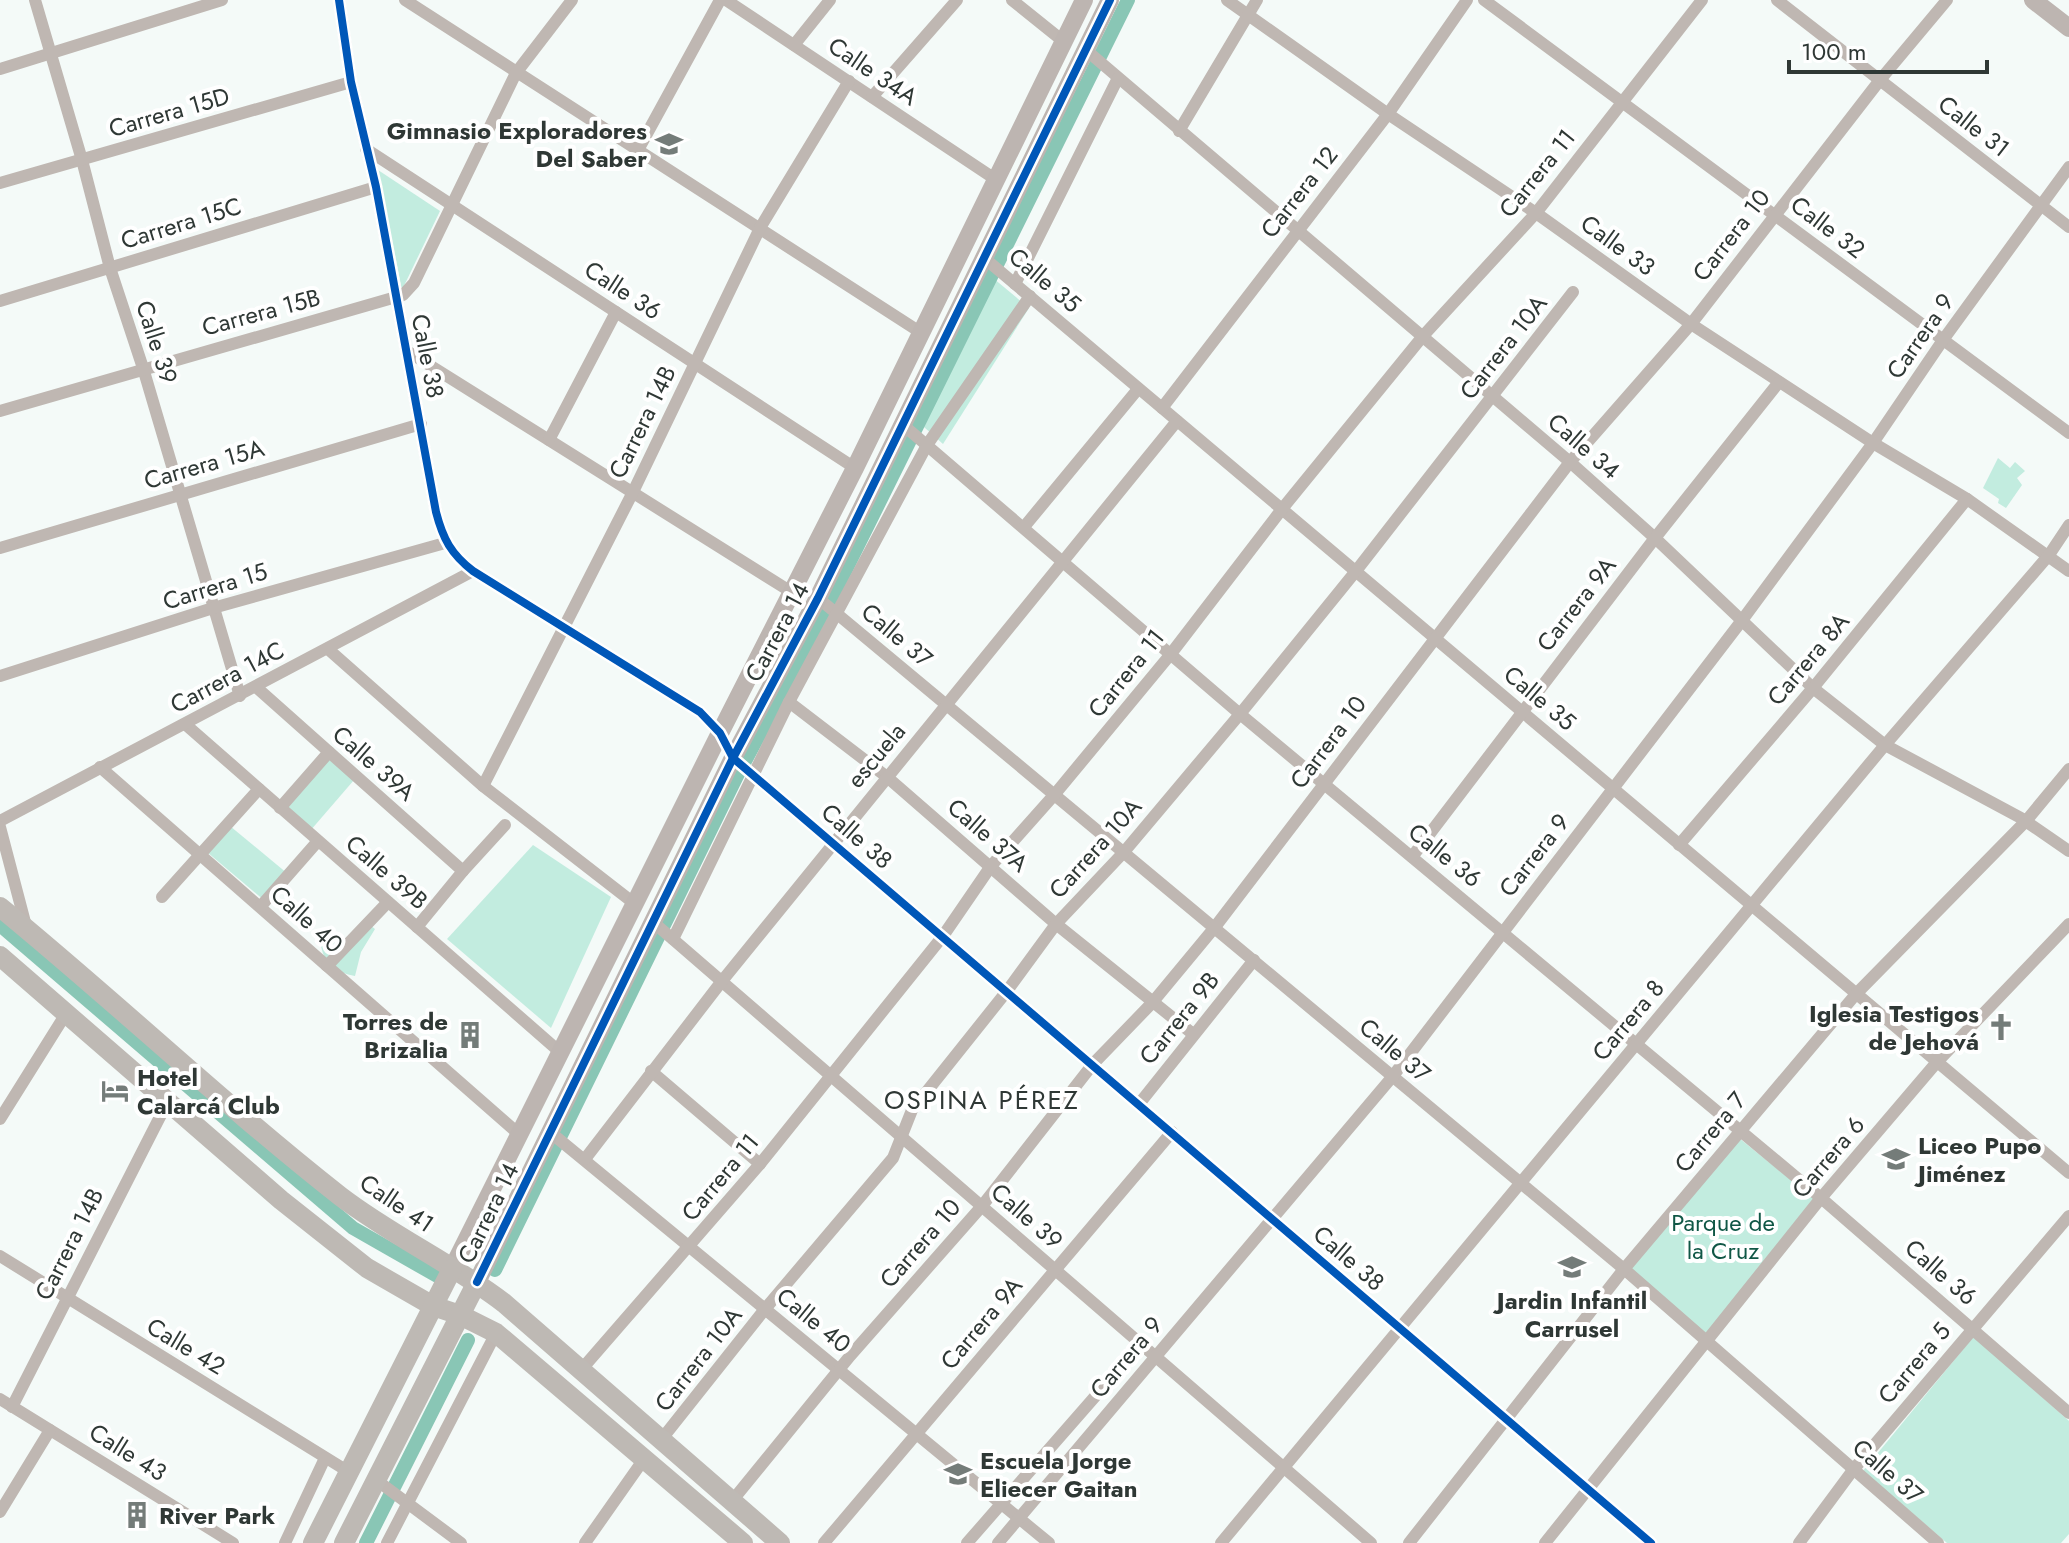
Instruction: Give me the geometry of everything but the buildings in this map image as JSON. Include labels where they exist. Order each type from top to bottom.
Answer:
[{"type":"main road","name":"Carrera 14","points":[[313,1543],[793,593],[1084,0]]},
{"type":"main road","name":"Carrera 14","points":[[344,1543],[380,1483],[460,1315],[554,1135],[656,924],[745,767],[822,600],[1090,53],[1110,0]]},
{"type":"main road","points":[[2033,0],[2069,28]]},
{"type":"main road","name":"Calle 41","points":[[0,907],[287,1153],[380,1224],[477,1282],[780,1543]]},
{"type":"main road","points":[[0,956],[281,1200],[367,1268],[433,1306],[496,1333],[743,1543]]},
{"type":"street","name":"Calle 39","points":[[35,0],[110,268],[143,368],[240,696]]},
{"type":"street","points":[[0,69],[222,0]]},
{"type":"street","name":"Calle 38","points":[[339,0],[351,82],[376,187],[436,512],[445,543],[459,560],[700,712],[745,767],[1651,1543]]},
{"type":"street","points":[[405,0],[920,332]]},
{"type":"street","points":[[397,298],[414,283],[516,73],[572,0]]},
{"type":"street","points":[[638,150],[720,0]]},
{"type":"street","name":"Calle 34A","points":[[726,0],[995,179]]},
{"type":"street","points":[[794,45],[830,0]]},
{"type":"street","points":[[872,97],[957,0]]},
{"type":"street","points":[[1012,0],[1063,41]]},
{"type":"street","name":"Calle 33","points":[[1227,0],[1691,324],[1873,443],[1967,499],[2069,571]]},
{"type":"street","points":[[1179,131],[1257,0]]},
{"type":"street","name":"Carrera 12","points":[[1162,408],[1388,114],[1467,0]]},
{"type":"street","name":"Calle 32","points":[[1484,0],[2069,433]]},
{"type":"street","name":"Carrera 11","points":[[581,1370],[760,1164],[943,936],[991,866],[1170,655],[1282,509],[1423,336],[1536,213],[1702,0]]},
{"type":"street","name":"Calle 31","points":[[1777,0],[2069,227]]},
{"type":"street","name":"Carrera 10","points":[[732,1501],[982,1206],[1093,1064],[1152,1003],[1215,927],[1570,462],[1691,324],[1880,80],[1947,0]]},
{"type":"street","name":"Calle 34","points":[[1090,53],[1570,462],[1743,619],[1813,688],[1885,745],[2026,821],[2069,851]]},
{"type":"street","points":[[1010,280],[1114,75]]},
{"type":"street","name":"Carrera 14B","points":[[483,786],[633,492],[760,228],[849,81]]},
{"type":"street","name":"Carrera 15D","points":[[0,183],[351,82]]},
{"type":"street","name":"Calle 36","points":[[366,149],[855,468]]},
{"type":"street","name":"Carrera 9","points":[[998,1543],[1393,1076],[1743,619],[1873,443],[1943,340],[2069,167]]},
{"type":"street","name":"Carrera 15C","points":[[0,301],[376,187]]},
{"type":"street","name":"Calle 35","points":[[987,260],[2069,1173]]},
{"type":"street","name":"Carrera 10A","points":[[661,1440],[765,1309],[893,1158],[912,1110],[1056,924],[1124,852],[1240,714],[1356,571],[1573,292]]},
{"type":"street","points":[[672,938],[745,767],[789,702],[926,444],[1030,296]]},
{"type":"street","name":"Carrera 15B","points":[[0,411],[397,298]]},
{"type":"street","points":[[549,440],[616,312]]},
{"type":"street","points":[[407,351],[793,593]]},
{"type":"street","name":"Carrera 9A","points":[[1412,857],[1655,538],[1779,382]]},
{"type":"street","points":[[1024,527],[1138,389]]},
{"type":"street","name":"escuela","points":[[585,1159],[722,981],[1177,421]]},
{"type":"street","name":"Carrera 15A","points":[[0,548],[421,424]]},
{"type":"street","name":"Calle 36","points":[[906,427],[1323,784],[1503,930],[1821,1198],[2069,1413]]},
{"type":"street","name":"Carrera 8A","points":[[1679,845],[1813,688],[1967,499]]},
{"type":"street","name":"Carrera 8","points":[[1221,1543],[1885,745],[2049,555],[2069,525]]},
{"type":"street","name":"Carrera 15","points":[[0,676],[213,608],[445,543]]},
{"type":"street","name":"Carrera 14C","points":[[0,821],[473,571]]},
{"type":"street","name":"Calle 37","points":[[822,600],[1624,1269],[1938,1543]]},
{"type":"street","points":[[328,649],[483,786],[635,904]]},
{"type":"street","name":"Calle 39A","points":[[256,687],[463,871]]},
{"type":"street","name":"Calle 37A","points":[[789,702],[887,777],[1056,924],[1193,1034]]},
{"type":"street","name":"Calle 39B","points":[[185,724],[561,1053]]},
{"type":"street","points":[[280,808],[329,752]]},
{"type":"street","name":"Calle 40","points":[[100,767],[520,1135]]},
{"type":"street","name":"Carrera 7","points":[[1409,1543],[1624,1269],[1739,1131],[1856,994],[2026,821],[2069,769]]},
{"type":"street","points":[[162,897],[259,789]]},
{"type":"street","points":[[417,927],[505,825]]},
{"type":"street","points":[[0,827],[27,929]]},
{"type":"street","points":[[261,906],[318,841]]},
{"type":"street","points":[[327,966],[388,902]]},
{"type":"street","name":"Calle 39","points":[[656,924],[1371,1543]]},
{"type":"street","name":"Carrera 6","points":[[1545,1543],[1821,1198],[1937,1062],[2069,924]]},
{"type":"street","name":"Carrera 9B","points":[[1139,1104],[1254,960]]},
{"type":"street","points":[[0,1119],[67,1012]]},
{"type":"street","points":[[651,1071],[760,1164]]},
{"type":"street","name":"Carrera 14B","points":[[12,1407],[167,1103]]},
{"type":"street","name":"Carrera 9A","points":[[824,1543],[1172,1132]]},
{"type":"street","name":"Calle 40","points":[[554,1135],[1049,1543]]},
{"type":"street","name":"Carrera 5","points":[[1799,1543],[1853,1470],[2069,1216]]},
{"type":"street","name":"Calle 42","points":[[0,1256],[349,1472]]},
{"type":"street","points":[[387,1543],[403,1499],[496,1333]]},
{"type":"street","name":"Carrera 9","points":[[967,1543],[1141,1344]]},
{"type":"street","name":"Calle 43","points":[[0,1399],[233,1543]]},
{"type":"street","points":[[0,1512],[50,1430]]},
{"type":"street","points":[[285,1543],[325,1458]]},
{"type":"street","points":[[585,1543],[644,1459]]},
{"type":"street","points":[[380,1483],[461,1543]]},
{"type":"green space","points":[[378,170],[440,211],[402,290]]},
{"type":"green space","points":[[987,273],[1029,308],[943,444],[915,419]]},
{"type":"green space","points":[[1998,458],[2010,468],[2015,462],[2025,471],[2017,478],[2022,485],[2006,508],[1983,488]]},
{"type":"green space","points":[[326,757],[354,780],[310,831],[284,807]]},
{"type":"green space","points":[[230,826],[288,874],[265,901],[207,852]]},
{"type":"green space","points":[[533,845],[611,897],[551,1028],[447,939]]},
{"type":"green space","points":[[367,923],[375,929],[361,952],[355,976],[332,967],[325,959],[321,946],[325,941],[339,938],[347,945]]},
{"type":"green space","name":"Parque de la Cruz","points":[[1739,1138],[1818,1202],[1706,1336],[1628,1270]]},
{"type":"green space","points":[[1974,1336],[2069,1421],[2069,1534],[2061,1543],[1947,1543],[1863,1471]]},
{"type":"waterway","points":[[495,1270],[737,776],[821,620],[1128,0]]},
{"type":"waterway","points":[[0,925],[353,1228],[439,1277]]},
{"type":"waterway","points":[[366,1543],[468,1340]]},
{"type":"cycle path","points":[[339,0],[351,82],[376,187],[436,512],[453,552],[473,571],[700,712],[720,733],[733,758],[1651,1543]]},
{"type":"cycle path","points":[[477,1282],[733,758],[818,598],[1110,0]]},
{"type":"place","name":"Gimnasio Exploradores Del Saber","points":[[669,144]]},
{"type":"place","name":"Iglesia Testigos de Jehová","points":[[2001,1027]]},
{"type":"place","name":"Torres de Brizalia","points":[[470,1035]]},
{"type":"place","name":"Hotel Calarcá Club","points":[[115,1091]]},
{"type":"place","name":"Liceo Pupo Jiménez","points":[[1896,1159]]},
{"type":"place","name":"Jardin Infantil Carrusel","points":[[1572,1267]]},
{"type":"place","name":"Escuela Jorge Eliecer Gaitan","points":[[958,1474]]},
{"type":"place","name":"River Park","points":[[137,1515]]},
{"type":"district","name":"OSPINA PÉREZ","points":[[982,1100]]}]
